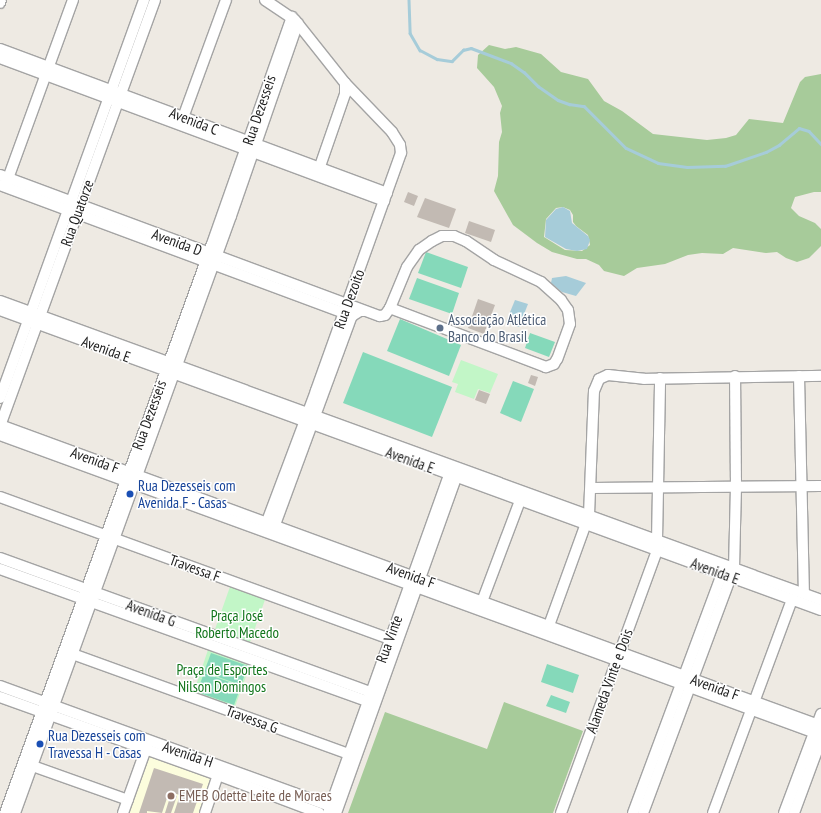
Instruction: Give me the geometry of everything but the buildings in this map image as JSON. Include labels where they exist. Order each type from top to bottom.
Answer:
[{"type":"street","points":[[3,182],[48,70],[73,0]]},
{"type":"street","name":"Rua Quatorze","points":[[115,96],[144,0]]},
{"type":"street","name":"Rua Quatorze","points":[[0,425],[34,318],[115,96],[155,0]]},
{"type":"street","points":[[182,121],[226,0]]},
{"type":"street","name":"Rua Dezoito","points":[[265,0],[295,20],[345,83],[386,124],[400,145],[400,159],[386,197],[352,311],[309,418],[269,528]]},
{"type":"street","name":"Rua Dezesseis","points":[[6,813],[28,764],[211,259],[295,20]]},
{"type":"street","name":"Avenida C","points":[[0,49],[48,70],[115,96],[386,197]]},
{"type":"street","name":"Avenida C","points":[[0,58],[48,70]]},
{"type":"street","points":[[318,171],[345,94],[345,83]]},
{"type":"street","name":"Avenida D","points":[[3,182],[352,311],[381,316],[385,315],[390,308]]},
{"type":"street","points":[[442,236],[451,236],[466,241],[494,260],[541,282],[564,305],[570,316],[570,324],[568,334],[557,360],[554,364],[546,367],[390,308],[407,267],[419,250],[442,236]]},
{"type":"street","name":"Avenida E","points":[[0,300],[34,318]]},
{"type":"street","name":"Avenida E","points":[[0,310],[34,318],[657,545],[728,571],[821,610]]},
{"type":"street","name":"Rua Quatorze","points":[[0,398],[34,318]]},
{"type":"street","points":[[550,631],[591,521],[594,391],[596,384],[602,377],[608,375],[637,379],[735,376],[821,376]]},
{"type":"street","points":[[633,813],[728,571],[736,487],[735,376]]},
{"type":"street","points":[[799,376],[804,593]]},
{"type":"street","name":"Alameda Vinte e Dois","points":[[561,813],[657,545],[660,378]]},
{"type":"street","name":"Avenida E","points":[[309,418],[349,438],[454,472]]},
{"type":"street","name":"Avenida F","points":[[0,425],[131,478]]},
{"type":"street","name":"Avenida F","points":[[0,435],[131,478],[269,528],[618,655],[752,705],[819,732]]},
{"type":"street","name":"Rua Vinte","points":[[331,811],[454,472]]},
{"type":"street","points":[[591,488],[821,486]]},
{"type":"street","points":[[481,605],[522,496]]},
{"type":"street","name":"Travessa F","points":[[0,497],[390,638]]},
{"type":"street","name":"Avenida F","points":[[269,528],[320,541],[414,581]]},
{"type":"street","name":"Avenida G","points":[[0,558],[42,578],[369,696]]},
{"type":"street","name":"Avenida G","points":[[0,569],[42,578]]},
{"type":"street","name":"Avenida E","points":[[728,571],[804,593],[821,600]]},
{"type":"street","name":"Rua Vinte","points":[[331,811],[369,696],[390,638],[414,581]]},
{"type":"street","points":[[713,813],[792,599]]},
{"type":"street","name":"Travessa G","points":[[68,652],[349,754]]},
{"type":"street","points":[[643,813],[686,681]]},
{"type":"street","name":"Avenida H","points":[[0,686],[48,709]]},
{"type":"street","name":"Avenida H","points":[[0,696],[48,709],[331,811]]},
{"type":"street","points":[[794,813],[819,732],[821,714]]},
{"type":"street","points":[[784,813],[819,732]]},
{"type":"street","points":[[123,813],[147,745]]},
{"type":"street","points":[[28,764],[128,800]]},
{"type":"street","name":"Rua Dezesseis","points":[[16,813],[28,764]]},
{"type":"street","points":[[205,813],[220,770]]},
{"type":"street","name":"Avenida H","points":[[220,770],[319,813]]},
{"type":"street","points":[[0,811],[6,813]]},
{"type":"shaded area","name":"EMEB Odette Leite de Moraes","points":[[149,754],[214,778],[202,813],[126,813]]},
{"type":"green space","points":[[489,45],[505,49],[516,47],[541,54],[561,72],[588,79],[604,101],[622,111],[653,134],[707,140],[726,138],[736,135],[749,119],[783,123],[800,82],[805,77],[821,74],[821,192],[814,192],[795,197],[791,208],[799,216],[815,223],[821,229],[821,246],[809,258],[797,262],[786,258],[777,252],[766,253],[733,248],[723,254],[702,253],[688,255],[665,264],[637,268],[624,276],[604,271],[599,265],[586,259],[577,259],[552,252],[513,225],[494,191],[498,176],[499,142],[502,132],[500,113],[502,106],[494,87],[477,68],[478,55]],"holes":[[[563,207],[570,210],[573,215],[573,222],[588,235],[590,245],[582,251],[565,250],[544,237],[546,219],[556,208]]]},
{"type":"green space","points":[[426,252],[468,267],[461,288],[418,273]]},
{"type":"green space","points":[[417,278],[459,293],[452,314],[409,299]]},
{"type":"green space","points":[[400,319],[461,345],[449,376],[387,351]]},
{"type":"green space","points":[[530,333],[555,342],[549,357],[525,348]]},
{"type":"green space","points":[[363,352],[452,387],[432,437],[343,403]]},
{"type":"green space","points":[[461,360],[498,374],[490,393],[478,389],[474,399],[455,392],[458,384],[452,382]]},
{"type":"green space","points":[[513,381],[534,389],[521,422],[500,413]]},
{"type":"green space","name":"Praça José Roberto Macedo","points":[[232,581],[267,594],[248,648],[213,635]]},
{"type":"green space","name":"Praça de Esportes Nilson Domingos","points":[[210,644],[252,660],[233,712],[192,697]]},
{"type":"green space","points":[[211,653],[248,666],[241,685],[204,672]]},
{"type":"green space","points":[[547,664],[579,675],[573,693],[541,682]]},
{"type":"green space","points":[[204,673],[241,686],[234,705],[197,692]]},
{"type":"green space","points":[[551,695],[570,702],[566,713],[546,706]]},
{"type":"green space","points":[[504,702],[583,731],[553,813],[348,813],[385,712],[487,749]]},
{"type":"water","points":[[563,207],[570,211],[572,223],[588,236],[590,240],[587,249],[577,251],[566,249],[545,237],[546,220],[556,209]]},
{"type":"water","points":[[566,276],[586,283],[576,296],[562,292],[551,283],[552,278]]},
{"type":"water","points":[[515,300],[528,304],[519,327],[506,322]]},
{"type":"waterway","points":[[409,0],[410,33],[420,50],[437,59],[452,61],[463,50],[471,48],[511,63],[524,72],[538,86],[558,100],[569,104],[584,106],[626,148],[658,163],[687,167],[725,166],[766,152],[779,145],[799,128],[809,131],[821,144]]},
{"type":"place","name":"Associação Atlética Banco do Brasil","points":[[440,328]]},
{"type":"place","name":"Rua Dezesseis com Avenida F - Casas","points":[[130,494]]},
{"type":"place","name":"Rua Dezesseis com Travessa H - Casas","points":[[40,744]]},
{"type":"place","name":"EMEB Odette Leite de Moraes","points":[[171,796]]}]
